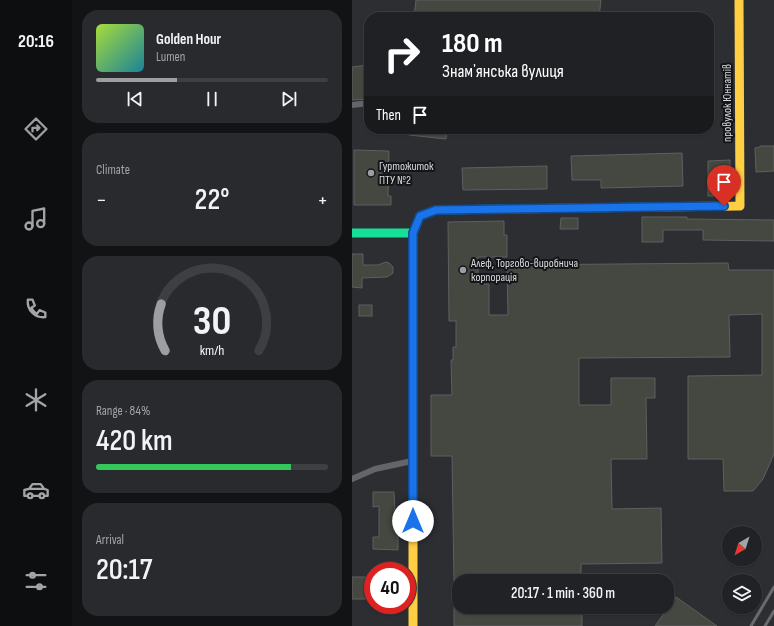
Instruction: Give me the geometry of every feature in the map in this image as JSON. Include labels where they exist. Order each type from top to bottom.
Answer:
[{"type":"street","name":"провулок Юннатів","points":[[413,233],[420,216],[436,210],[740,206],[739,0]]},
{"type":"street","points":[[352,233],[413,233],[413,626]]},
{"type":"lane","points":[[352,105],[364,104]]},
{"type":"lane","points":[[352,478],[375,469],[413,461]]},
{"type":"building","points":[[416,0],[601,0],[600,12],[415,12]]},
{"type":"building","points":[[364,66],[364,99],[352,100],[352,67]]},
{"type":"building","points":[[409,134],[446,134],[446,139]]},
{"type":"building","points":[[760,146],[774,146],[774,171],[756,172],[755,148]]},
{"type":"building","name":"Гуртожиток ПТУ №2","points":[[354,150],[389,151],[388,196],[391,196],[391,205],[354,205]]},
{"type":"building","points":[[682,153],[683,186],[601,188],[601,180],[572,180],[571,156]]},
{"type":"building","points":[[730,160],[730,196],[708,196],[708,161]]},
{"type":"building","points":[[547,166],[547,189],[463,190],[462,168]]},
{"type":"building","points":[[642,217],[774,220],[774,241],[703,240],[703,230],[663,230],[663,242],[642,242]]},
{"type":"building","points":[[561,218],[578,218],[578,229],[560,229]]},
{"type":"building","points":[[504,221],[504,235],[507,235],[507,257],[478,257],[478,284],[489,284],[489,315],[508,315],[507,265],[728,263],[729,270],[774,270],[774,454],[763,479],[753,491],[724,491],[723,459],[688,459],[688,376],[762,375],[762,314],[729,315],[730,357],[579,358],[579,405],[611,405],[611,378],[655,378],[655,398],[646,398],[647,459],[611,459],[612,509],[661,508],[662,563],[581,564],[581,574],[454,574],[452,456],[431,456],[431,395],[452,395],[451,360],[453,360],[453,347],[456,347],[456,321],[449,321],[448,222]]},
{"type":"building","points":[[352,254],[363,254],[363,265],[378,265],[386,262],[389,263],[393,267],[393,273],[387,277],[362,278],[362,288],[352,287]]},
{"type":"building","points":[[359,305],[372,305],[372,316],[359,316]]},
{"type":"building","points":[[373,492],[394,492],[395,512],[398,512],[398,550],[373,549],[373,537],[379,537],[379,506],[373,507]]},
{"type":"building","points":[[352,577],[364,577],[364,599],[352,599]]},
{"type":"building","points":[[676,597],[717,626],[655,626],[664,614],[674,614],[674,600]]},
{"type":"building","points":[[454,614],[582,614],[582,626],[454,626]]},
{"type":"railway","points":[[751,626],[774,587]]},
{"type":"railway","points":[[765,626],[774,611]]},
{"type":"traffic: fast","points":[[352,233],[413,233],[420,216],[436,210],[654,207]]},
{"type":"traffic: fast","points":[[413,233],[413,423]]},
{"type":"traffic: slow","points":[[654,207],[740,206],[739,0]]},
{"type":"traffic: slow","points":[[413,423],[413,626]]},
{"type":"place","name":"Гуртожиток ПТУ №2","points":[[371,173]]},
{"type":"place","name":"Алеф, Торгово-виробнича корпорація","points":[[463,270]]},
{"type":"route","points":[[413,521],[413,233],[420,216],[436,210],[724,206]]}]
